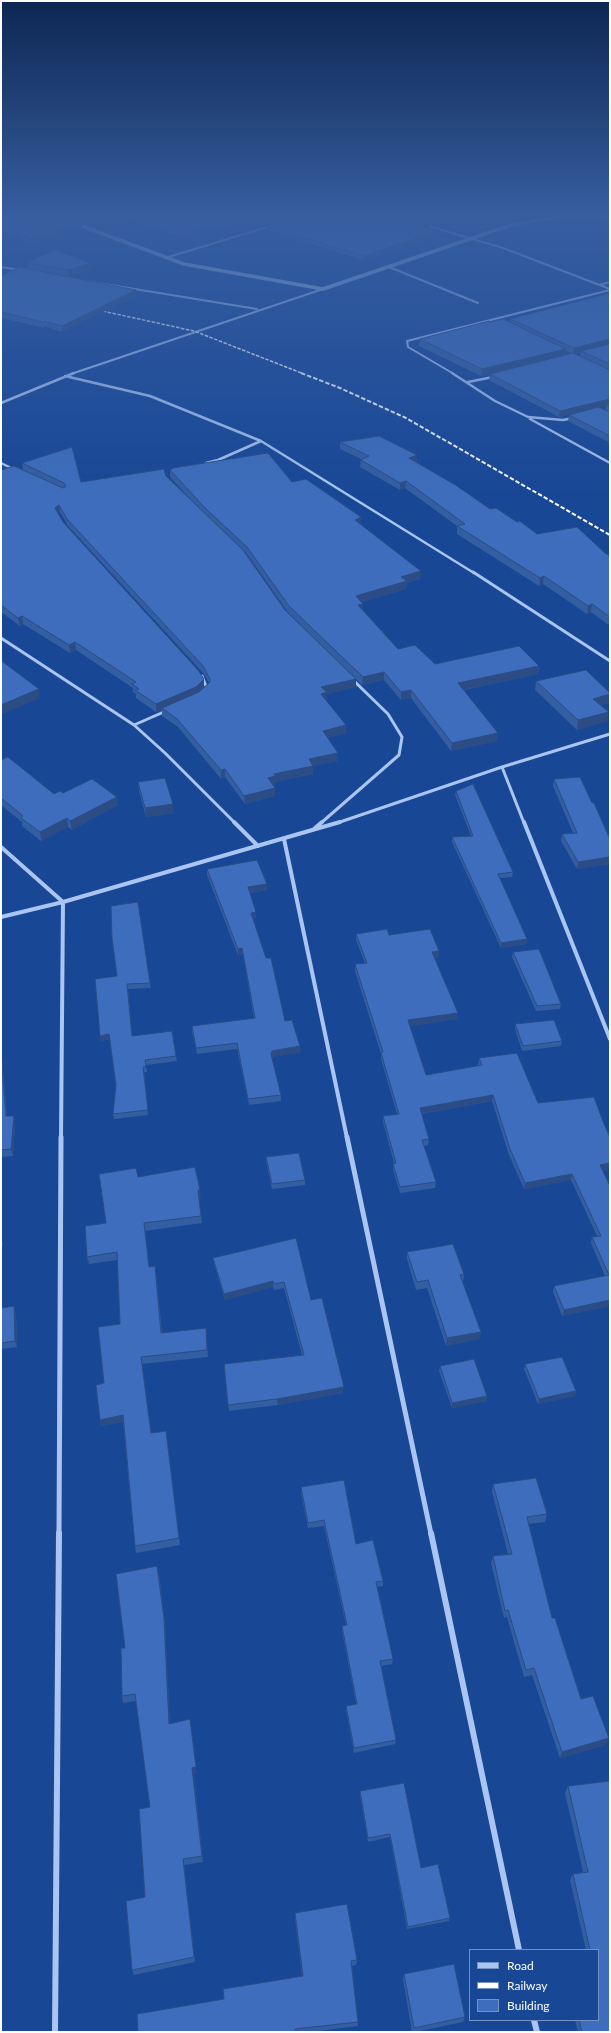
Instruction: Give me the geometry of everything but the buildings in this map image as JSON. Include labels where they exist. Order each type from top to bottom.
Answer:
[{"type":"street","points":[[1,403],[65,376],[257,310]]},
{"type":"street","points":[[532,310],[407,341],[408,347],[468,382],[495,401],[528,417],[610,463]]},
{"type":"street","points":[[493,320],[500,323]]},
{"type":"street","points":[[65,376],[150,396],[261,441],[460,564],[610,661]]},
{"type":"street","points":[[468,382],[494,377]]},
{"type":"street","points":[[528,417],[563,420],[577,417]]},
{"type":"street","points":[[205,464],[218,460],[261,441]]},
{"type":"street","points":[[1,463],[20,472]]},
{"type":"street","points":[[1,638],[134,725],[165,753],[258,846]]},
{"type":"street","points":[[196,670],[208,688],[203,693]]},
{"type":"street","points":[[313,831],[348,798],[381,772],[399,755],[402,737],[388,714],[350,677]]},
{"type":"street","points":[[134,725],[170,710]]},
{"type":"street","points":[[1,917],[63,902],[313,831],[502,767],[610,734]]},
{"type":"street","points":[[502,767],[610,1039]]},
{"type":"street","points":[[284,839],[519,1949]]},
{"type":"street","points":[[1,848],[63,902],[55,2032]]},
{"type":"street","points":[[534,2021],[537,2032]]},
{"type":"railway","points":[[97,310],[194,331],[304,374]]},
{"type":"railway","points":[[301,373],[340,388],[406,418],[610,535]]}]
